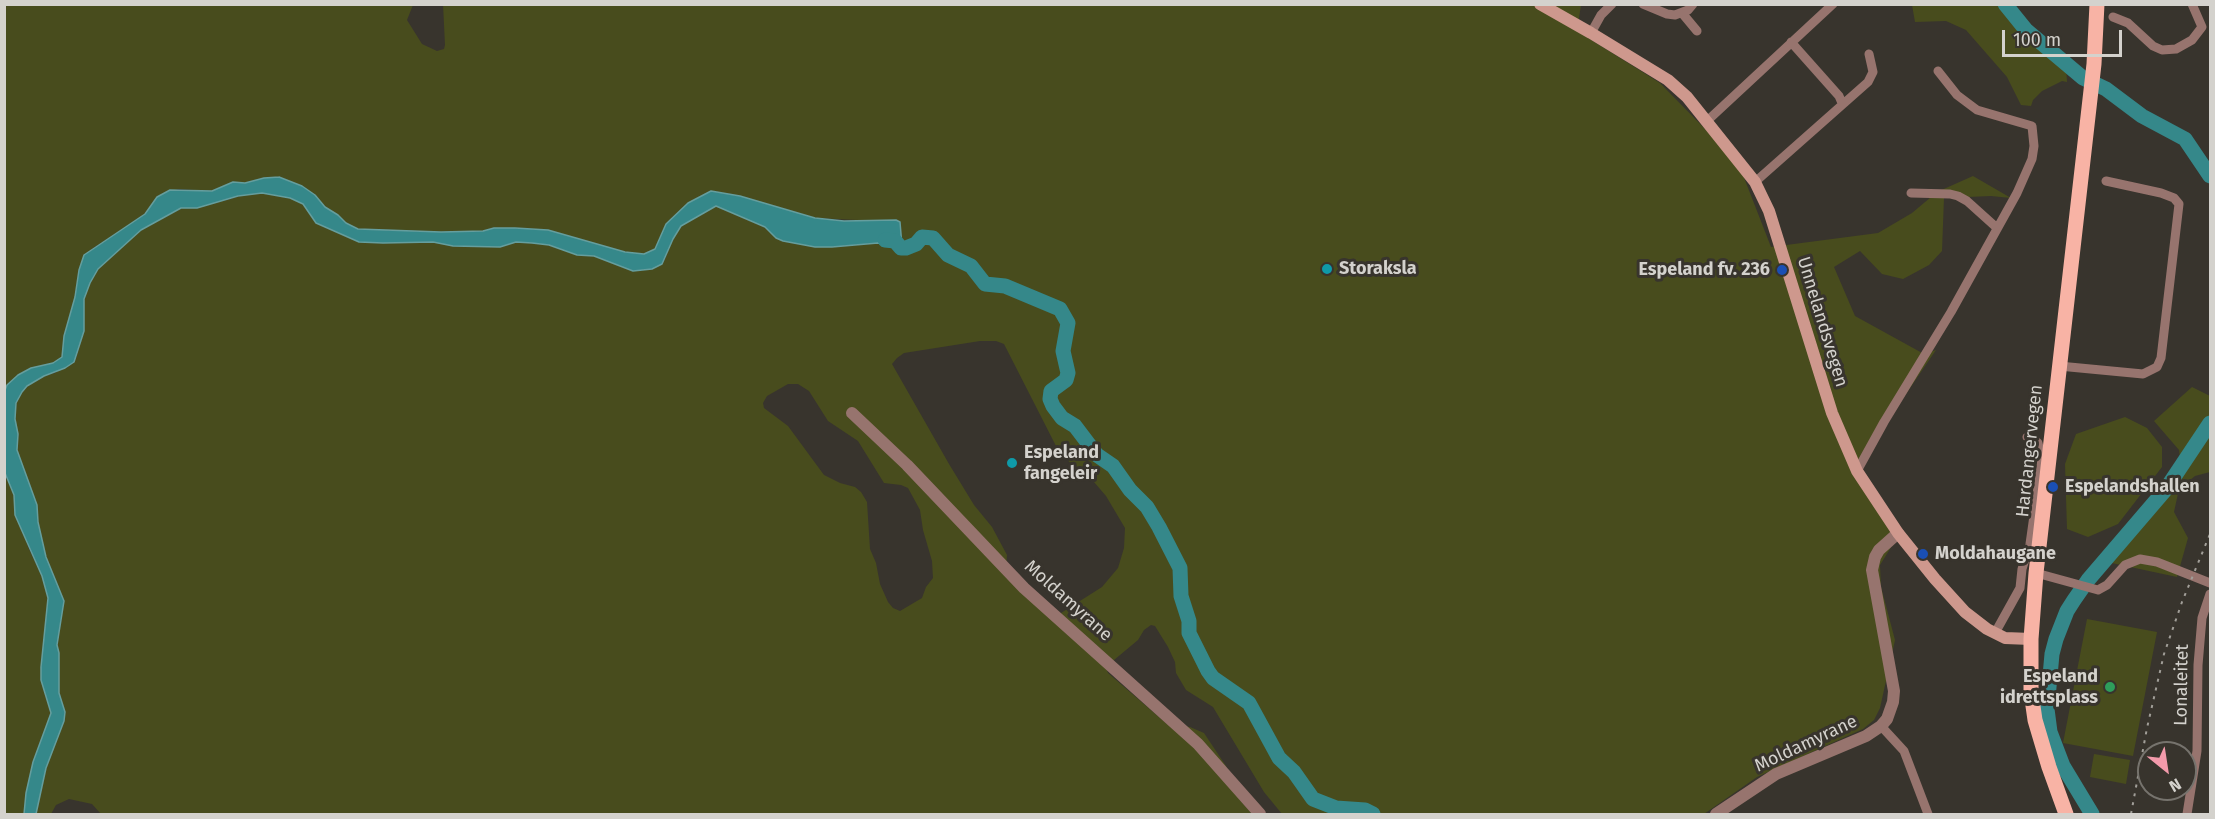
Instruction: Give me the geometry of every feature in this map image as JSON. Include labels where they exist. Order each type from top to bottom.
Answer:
[{"type":"main road","name":"Unnelandsvegen","points":[[1540,4],[1668,80],[1687,97],[1755,182],[1769,211],[1832,413],[1857,471],[1898,533],[1965,612],[2005,638],[2031,639]]},
{"type":"main road","name":"Hardangervegen","points":[[2066,814],[2035,720],[2031,692],[2031,639],[2036,573],[2094,64],[2097,4]]},
{"type":"street","points":[[1643,4],[1667,14],[1682,14],[1693,4]]},
{"type":"street","points":[[1707,122],[1833,4]]},
{"type":"street","points":[[2113,18],[2128,23],[2153,46],[2162,50],[2176,49],[2192,40],[2202,27],[2192,4]]},
{"type":"street","points":[[1591,33],[1606,6]]},
{"type":"street","points":[[1682,14],[1697,31]]},
{"type":"street","points":[[1791,42],[1839,96],[1842,103]]},
{"type":"street","points":[[1755,182],[1872,77],[1873,66],[1869,54]]},
{"type":"street","points":[[1857,471],[1951,312],[2027,173],[2034,146],[2032,126],[1977,110],[1957,95],[1938,71]]},
{"type":"street","points":[[2059,366],[2143,374],[2157,367],[2161,358],[2179,204],[2174,198],[2161,193],[2106,181]]},
{"type":"street","points":[[1911,193],[1958,196],[1967,201],[1997,228]]},
{"type":"street","name":"Moldamyrane","points":[[852,413],[907,465],[1024,588],[1198,744],[1260,814]]},
{"type":"street","points":[[1995,633],[2020,588],[2022,569],[2030,544],[2042,459],[2038,443],[2027,437]]},
{"type":"street","points":[[1898,533],[1879,550],[1872,570],[1894,691],[1891,711],[1881,726],[1904,752],[1929,814]]},
{"type":"street","points":[[2036,573],[2094,590],[2102,589],[2124,565],[2140,559],[2157,562],[2211,583]]},
{"type":"street","name":"Lonaleitet","points":[[2187,814],[2197,751],[2198,665],[2202,618],[2211,594]]},
{"type":"street","name":"Moldamyrane","points":[[1716,814],[1776,774],[1866,736],[1881,726]]},
{"type":"green space","points":[[443,4],[1581,5],[1577,31],[1660,83],[1707,131],[1743,175],[1771,247],[1878,233],[1912,213],[1937,192],[1973,176],[2011,198],[1991,196],[1944,198],[1942,251],[1929,265],[1903,279],[1882,274],[1860,251],[1834,267],[1855,316],[1924,354],[1936,350],[1858,464],[1897,529],[1895,541],[1880,565],[1881,587],[1895,640],[1880,708],[1874,720],[1863,729],[1757,777],[1704,814],[1282,814],[1264,792],[1213,707],[1186,690],[1176,673],[1175,662],[1168,647],[1155,626],[1151,625],[1144,630],[1138,640],[1106,668],[1108,673],[1167,724],[1190,727],[1204,733],[1226,766],[1239,799],[1252,814],[101,814],[92,804],[69,799],[56,805],[51,814],[36,814],[46,769],[65,712],[59,693],[57,645],[64,601],[46,557],[38,522],[37,505],[17,450],[16,403],[27,386],[44,376],[55,373],[76,358],[84,331],[84,299],[90,283],[98,269],[141,230],[181,208],[227,200],[253,192],[290,198],[303,204],[316,223],[359,242],[433,242],[453,246],[500,247],[516,242],[532,243],[549,245],[577,255],[594,256],[633,271],[652,269],[664,261],[681,226],[716,206],[800,243],[815,247],[878,243],[894,245],[897,249],[902,246],[900,222],[815,218],[740,196],[711,191],[688,203],[666,224],[655,249],[644,254],[625,252],[548,230],[494,228],[483,231],[441,232],[358,229],[324,207],[315,195],[283,178],[264,178],[245,183],[233,182],[212,191],[178,189],[157,197],[145,214],[93,248],[79,270],[75,297],[64,336],[63,357],[53,363],[31,368],[18,375],[12,380],[5,393],[5,5],[413,5],[407,20],[422,44],[437,51],[444,49]],"holes":[[[980,341],[996,341],[1004,344],[1056,446],[1071,464],[1088,475],[1106,496],[1125,528],[1124,548],[1118,568],[1102,587],[1058,614],[1006,567],[1007,555],[992,527],[974,505],[892,364],[904,353]],[[788,384],[798,384],[809,391],[828,421],[858,441],[884,483],[908,488],[920,510],[932,561],[933,578],[922,598],[900,611],[888,602],[880,584],[876,563],[870,549],[867,502],[861,492],[855,487],[824,475],[788,426],[764,408],[763,403],[767,396]]]},
{"type":"green space","points":[[1912,5],[2012,5],[2066,66],[2067,82],[2062,81],[2042,91],[2033,100],[2031,106],[2021,105],[2007,77],[1966,30],[1946,21],[1915,22]]},
{"type":"green space","points":[[2192,387],[2210,396],[2210,472],[2195,476],[2179,489],[2174,512],[2188,538],[2177,577],[2107,562],[2115,544],[2138,526],[2182,473],[2179,450],[2154,421]]},
{"type":"green space","points":[[2125,417],[2147,428],[2162,447],[2162,467],[2118,524],[2088,537],[2067,529],[2065,464],[2076,434]]},
{"type":"green space","points":[[4,473],[14,495],[28,547],[42,576],[48,598],[41,667],[51,713],[37,751],[24,814],[5,814]]},
{"type":"green space","name":"Espeland idrettsplass","points":[[2087,619],[2157,632],[2133,756],[2063,743]]},
{"type":"green space","points":[[2094,754],[2130,760],[2126,784],[2090,777]]},
{"type":"water","points":[[279,177],[302,186],[315,195],[325,207],[358,229],[441,232],[483,231],[494,228],[548,230],[625,252],[644,254],[655,249],[666,224],[688,203],[711,191],[740,196],[815,218],[844,221],[896,220],[900,222],[902,246],[900,250],[894,245],[878,243],[815,247],[783,241],[776,238],[765,227],[716,206],[681,226],[662,264],[652,269],[633,271],[594,256],[577,255],[549,245],[532,243],[516,242],[500,247],[453,246],[433,242],[359,242],[316,223],[303,204],[290,198],[262,193],[238,196],[197,208],[181,208],[141,230],[98,269],[90,283],[84,299],[84,331],[74,362],[27,386],[16,403],[17,450],[37,505],[38,522],[46,557],[64,601],[57,645],[59,693],[65,712],[64,721],[46,768],[36,814],[24,814],[33,762],[51,713],[41,680],[48,598],[42,576],[15,515],[14,495],[5,473],[4,393],[7,385],[18,375],[31,368],[53,363],[62,357],[64,336],[84,255],[145,214],[157,197],[170,190],[212,191],[233,182],[245,183]]},
{"type":"waterway","points":[[2005,4],[2026,30],[2083,78],[2106,89],[2142,116],[2185,139],[2210,176]]},
{"type":"waterway","points":[[885,240],[895,241],[901,248],[906,248],[916,244],[922,237],[933,238],[948,255],[971,266],[985,284],[1005,286],[1060,309],[1068,323],[1063,351],[1068,373],[1066,380],[1051,391],[1050,399],[1062,418],[1075,426],[1097,455],[1113,466],[1130,490],[1147,507],[1159,527],[1180,568],[1181,596],[1189,621],[1189,633],[1208,671],[1213,678],[1249,703],[1279,758],[1294,772],[1313,799],[1336,808],[1365,810],[1373,814]]},
{"type":"waterway","points":[[2092,814],[2063,766],[2050,732],[2047,709],[2052,654],[2056,639],[2067,611],[2088,580],[2166,489],[2210,423]]},
{"type":"railway","points":[[2131,814],[2164,654],[2182,602],[2210,534]]},
{"type":"place","name":"Storaksla","points":[[1327,269]]},
{"type":"place","name":"Espeland fv. 236","points":[[1782,270]]},
{"type":"place","name":"Espeland fangeleir","points":[[1012,463]]},
{"type":"place","name":"Espelandshallen","points":[[2053,487]]},
{"type":"place","name":"Moldahaugane","points":[[1923,554]]},
{"type":"place","name":"Espeland idrettsplass","points":[[2110,687]]}]
